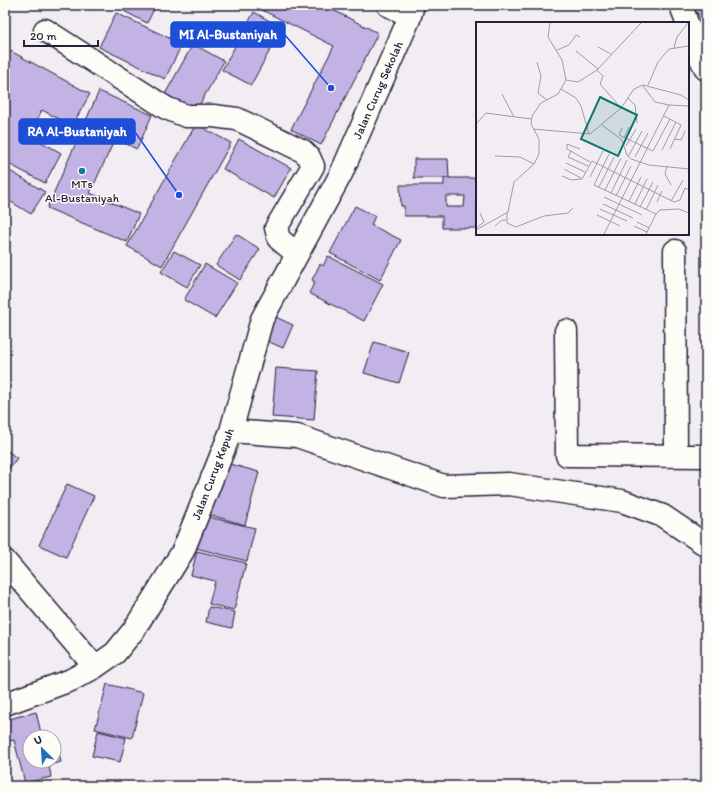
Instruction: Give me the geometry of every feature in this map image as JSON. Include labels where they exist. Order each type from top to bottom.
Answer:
[{"type":"street","points":[[388,5],[412,10]]},
{"type":"street","points":[[681,5],[687,22]]},
{"type":"street","name":"Jalan Curug Sekolah","points":[[341,174],[412,10]]},
{"type":"street","points":[[689,26],[706,69]]},
{"type":"street","points":[[45,30],[166,108],[186,116],[237,118],[303,151],[309,156],[313,166],[276,228],[279,238],[297,254]]},
{"type":"street","name":"Jalan Curug Kepuh","points":[[5,704],[71,680],[95,667],[115,653],[133,631],[183,551],[231,431],[262,319],[341,174]]},
{"type":"street","points":[[675,251],[676,456]]},
{"type":"street","points":[[566,331],[567,455],[706,456]]},
{"type":"street","points":[[231,431],[297,436],[444,486],[509,484],[622,501],[663,516],[706,545]]},
{"type":"street","points":[[5,561],[95,667]]},
{"type":"building","points":[[120,5],[156,5],[147,23],[118,8]]},
{"type":"building","points":[[251,5],[260,5],[258,9]]},
{"type":"building","points":[[264,5],[323,5],[378,33],[321,145],[291,129],[334,46],[262,10]]},
{"type":"building","points":[[688,5],[706,5],[706,38],[697,37],[698,13],[688,12]]},
{"type":"building","points":[[254,12],[282,28],[251,85],[222,70]]},
{"type":"building","points":[[116,13],[182,44],[165,79],[99,47]]},
{"type":"building","points":[[193,44],[224,61],[195,113],[164,96]]},
{"type":"building","points":[[5,48],[90,94],[72,126],[42,110],[29,135],[61,153],[45,183],[5,162],[5,101],[9,93],[5,90]]},
{"type":"building","name":"MTs Al-Bustaniyah","points":[[99,91],[152,115],[137,149],[115,139],[90,193],[139,214],[127,242],[47,208]]},
{"type":"building","points":[[196,124],[231,143],[162,266],[127,246]]},
{"type":"building","points":[[239,139],[291,168],[274,198],[223,169]]},
{"type":"building","points":[[414,159],[448,159],[449,178],[414,178]]},
{"type":"building","points":[[5,168],[45,192],[31,214],[8,200],[5,205]]},
{"type":"building","points":[[444,178],[476,178],[476,228],[442,228],[442,216],[404,216],[404,206],[401,206],[400,185],[444,185]],"holes":[[[446,196],[465,196],[464,207],[446,207]]]},
{"type":"building","points":[[355,206],[375,216],[371,225],[401,240],[380,280],[330,253]]},
{"type":"building","points":[[236,234],[260,249],[240,280],[216,265]]},
{"type":"building","points":[[174,251],[200,265],[187,287],[161,272]]},
{"type":"building","points":[[328,256],[383,284],[364,321],[309,293],[315,282],[312,280],[320,264],[323,266]]},
{"type":"building","points":[[205,264],[237,283],[215,318],[184,300]]},
{"type":"building","points":[[269,314],[293,325],[283,348],[258,337]]},
{"type":"building","points":[[374,342],[409,352],[399,383],[364,373]]},
{"type":"building","points":[[276,368],[318,371],[314,420],[272,417]]},
{"type":"building","points":[[5,449],[17,458],[5,474]]},
{"type":"building","points":[[222,462],[259,472],[245,525],[207,514]]},
{"type":"building","points":[[67,484],[94,496],[66,557],[39,545]]},
{"type":"building","points":[[204,516],[255,528],[247,561],[196,548]]},
{"type":"building","points":[[197,551],[246,563],[234,610],[209,604],[215,581],[191,575]]},
{"type":"building","points":[[209,607],[235,612],[232,628],[206,622]]},
{"type":"building","points":[[107,684],[143,693],[132,738],[95,729]]},
{"type":"building","points":[[36,712],[40,729],[22,729],[22,769],[50,769],[51,777],[25,783],[14,740],[6,742],[5,720]]},
{"type":"building","points":[[98,731],[126,738],[120,762],[92,756]]},
{"type":"place","name":"MI Al-Bustaniyah","points":[[331,88]]},
{"type":"place","name":"MTs Al-Bustaniyah","points":[[82,171]]},
{"type":"place","name":"RA Al-Bustaniyah","points":[[179,195]]}]
